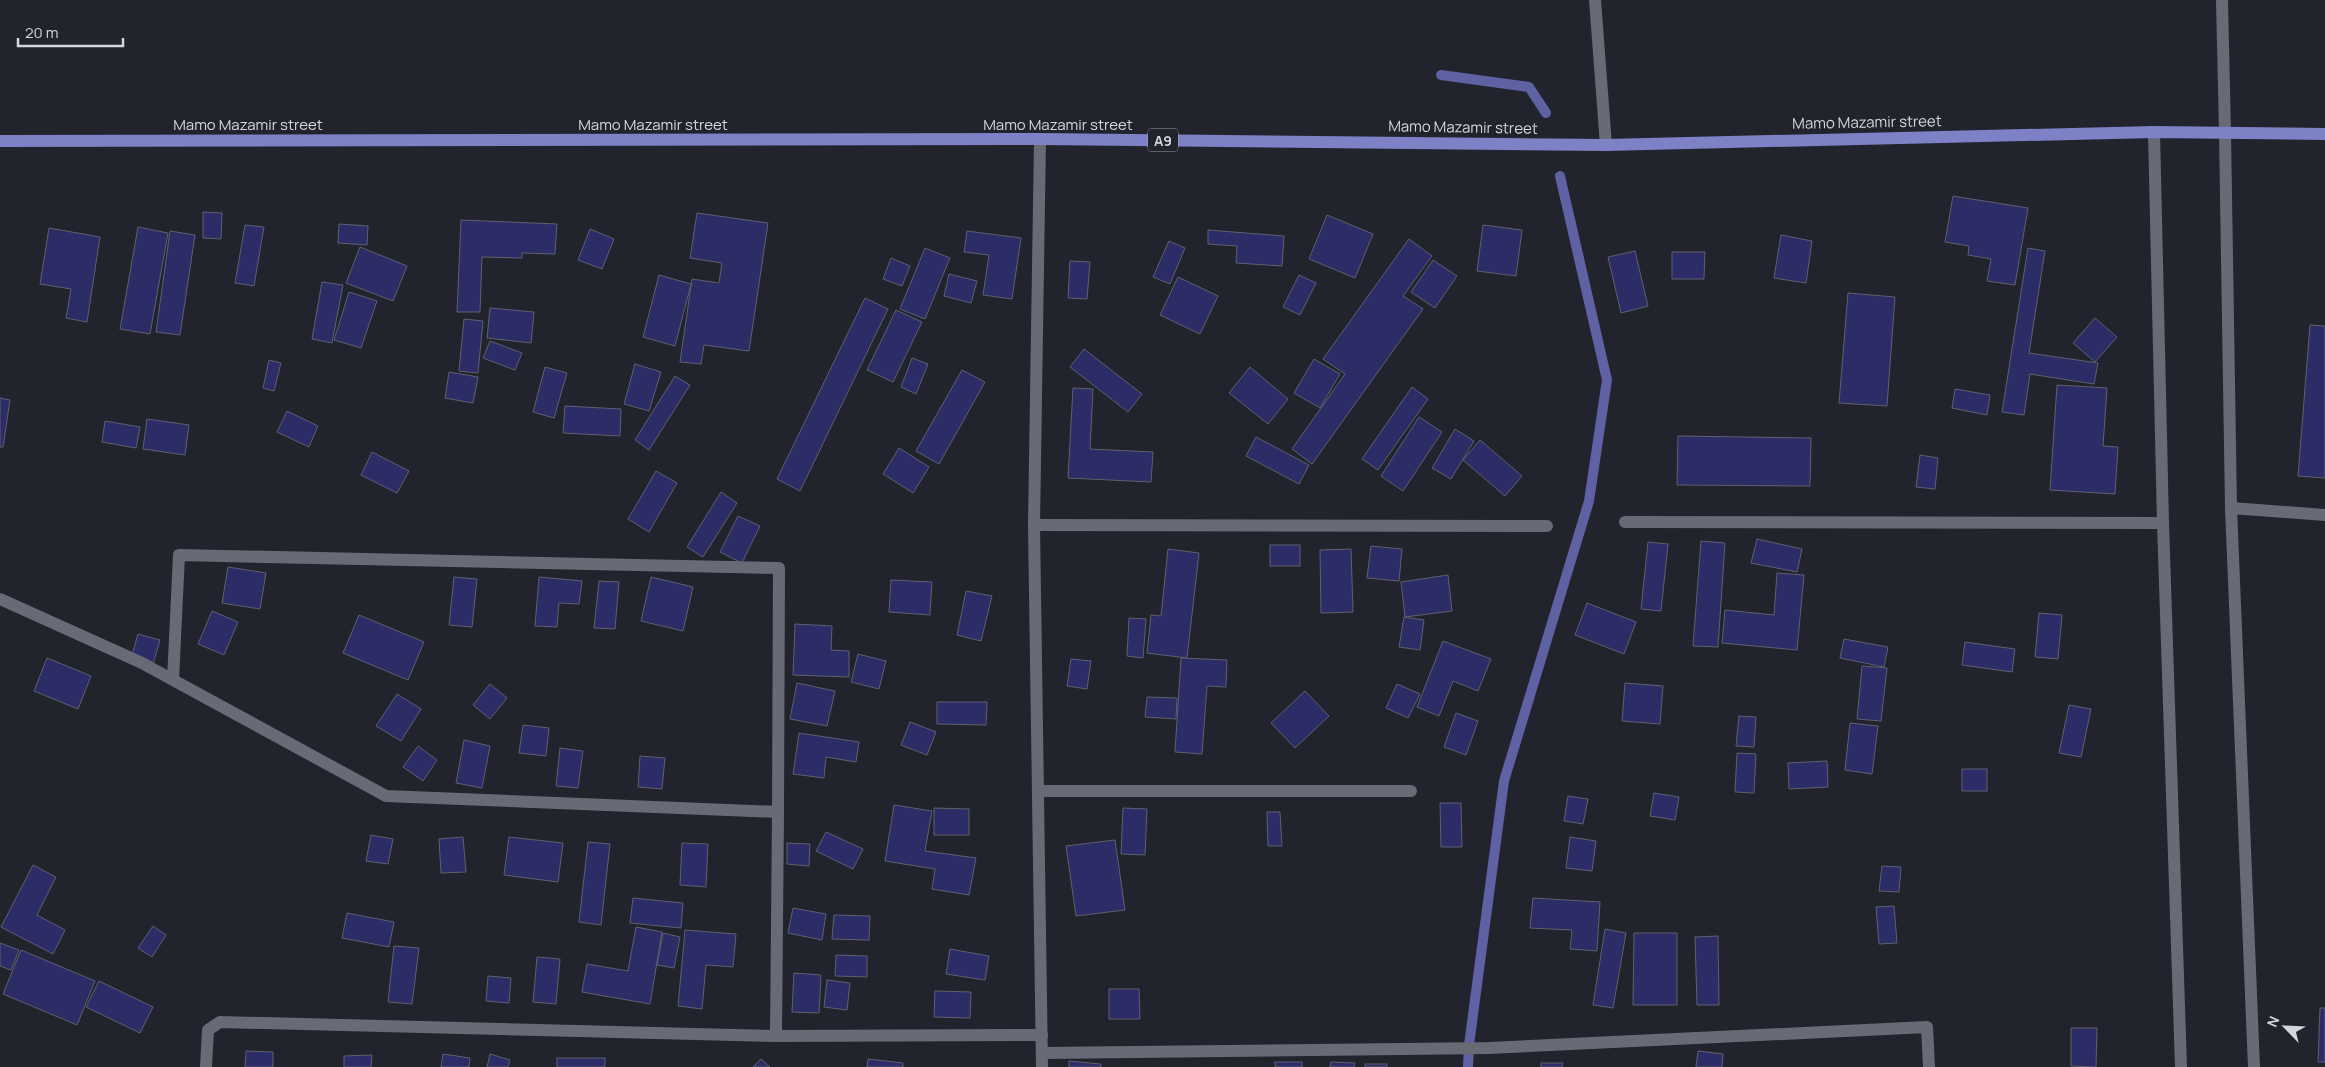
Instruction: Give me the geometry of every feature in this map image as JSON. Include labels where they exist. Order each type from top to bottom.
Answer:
[{"type":"main road","name":"Mamo Mazamir street","points":[[0,141],[1040,139],[1606,145],[2154,132],[2325,134]]},
{"type":"street","points":[[1596,0],[1606,145]]},
{"type":"street","points":[[2222,0],[2232,508],[2254,1067]]},
{"type":"street","points":[[2154,132],[2181,1067]]},
{"type":"street","points":[[1040,139],[1034,524],[1042,1067]]},
{"type":"street","points":[[2232,508],[2325,515]]},
{"type":"street","points":[[1625,522],[2164,523]]},
{"type":"street","points":[[1034,524],[1547,526]]},
{"type":"street","points":[[173,680],[179,555],[779,568],[776,1036]]},
{"type":"street","points":[[0,599],[142,663],[386,796],[778,812]]},
{"type":"street","points":[[1038,791],[1411,791]]},
{"type":"street","points":[[206,1067],[208,1030],[220,1022],[776,1036],[1042,1035]]},
{"type":"street","points":[[1042,1053],[1489,1048],[1927,1027],[1930,1067]]},
{"type":"building","points":[[1953,196],[2028,208],[2015,285],[1987,281],[1991,259],[1968,255],[1969,246],[1945,242]]},
{"type":"building","points":[[203,212],[222,213],[221,239],[203,238]]},
{"type":"building","points":[[697,213],[768,223],[749,351],[704,345],[701,364],[680,362],[692,279],[719,283],[722,263],[690,258]]},
{"type":"building","points":[[1327,215],[1373,234],[1355,278],[1309,259]]},
{"type":"building","points":[[461,220],[557,224],[555,254],[522,253],[522,258],[482,257],[480,312],[457,312]]},
{"type":"building","points":[[339,224],[368,226],[367,245],[338,243]]},
{"type":"building","points":[[245,225],[264,227],[254,286],[235,283]]},
{"type":"building","points":[[1483,225],[1522,230],[1516,276],[1477,271]]},
{"type":"building","points":[[138,227],[168,233],[150,334],[120,329]]},
{"type":"building","points":[[49,228],[100,237],[87,322],[66,318],[71,289],[40,284]]},
{"type":"building","points":[[590,229],[614,239],[602,269],[578,260]]},
{"type":"building","points":[[1208,230],[1284,236],[1282,266],[1236,263],[1237,246],[1208,244]]},
{"type":"building","points":[[170,231],[195,235],[180,335],[156,332]]},
{"type":"building","points":[[967,231],[1021,238],[1012,299],[983,295],[989,255],[964,252]]},
{"type":"building","points":[[1781,235],[1812,241],[1806,283],[1774,278]]},
{"type":"building","points":[[1409,239],[1432,256],[1403,296],[1423,309],[1312,464],[1292,449],[1345,374],[1323,359]]},
{"type":"building","points":[[1169,241],[1185,248],[1170,284],[1153,277]]},
{"type":"building","points":[[360,247],[407,266],[393,301],[346,283]]},
{"type":"building","points":[[925,248],[950,258],[925,319],[900,309]]},
{"type":"building","points":[[2028,248],[2045,251],[2029,353],[2098,363],[2094,384],[2030,374],[2024,415],[2002,412]]},
{"type":"building","points":[[1635,251],[1648,306],[1621,313],[1608,257]]},
{"type":"building","points":[[1672,252],[1705,252],[1704,279],[1672,279]]},
{"type":"building","points":[[891,258],[910,266],[902,286],[883,279]]},
{"type":"building","points":[[1433,260],[1457,276],[1435,308],[1411,292]]},
{"type":"building","points":[[1070,261],[1090,262],[1087,299],[1068,298]]},
{"type":"building","points":[[949,274],[977,281],[971,303],[944,296]]},
{"type":"building","points":[[659,275],[691,284],[675,346],[643,337]]},
{"type":"building","points":[[1299,275],[1316,283],[1300,315],[1283,307]]},
{"type":"building","points":[[1178,277],[1218,296],[1200,334],[1160,315]]},
{"type":"building","points":[[322,282],[343,285],[332,343],[312,339]]},
{"type":"building","points":[[349,292],[377,301],[361,348],[334,340]]},
{"type":"building","points":[[1848,293],[1895,297],[1887,406],[1839,403]]},
{"type":"building","points":[[865,298],[888,309],[800,491],[777,479]]},
{"type":"building","points":[[490,308],[534,312],[531,343],[487,338]]},
{"type":"building","points":[[896,310],[922,322],[893,382],[867,370]]},
{"type":"building","points":[[2095,318],[2117,337],[2095,362],[2073,343]]},
{"type":"building","points":[[464,319],[483,321],[478,373],[459,371]]},
{"type":"building","points":[[2310,325],[2325,326],[2325,478],[2298,476]]},
{"type":"building","points":[[490,341],[522,353],[515,370],[483,358]]},
{"type":"building","points":[[1084,349],[1142,394],[1128,412],[1070,367]]},
{"type":"building","points":[[912,358],[928,364],[916,394],[901,387]]},
{"type":"building","points":[[1314,359],[1340,374],[1320,408],[1294,393]]},
{"type":"building","points":[[269,360],[281,363],[274,391],[263,388]]},
{"type":"building","points":[[635,364],[661,372],[649,411],[624,404]]},
{"type":"building","points":[[545,367],[567,373],[554,418],[533,412]]},
{"type":"building","points":[[1250,367],[1288,399],[1268,424],[1229,393]]},
{"type":"building","points":[[962,370],[985,382],[939,464],[916,451]]},
{"type":"building","points":[[449,372],[478,377],[473,403],[445,398]]},
{"type":"building","points":[[675,376],[690,385],[649,450],[635,440]]},
{"type":"building","points":[[2057,385],[2107,388],[2103,446],[2118,447],[2115,494],[2050,490]]},
{"type":"building","points":[[1412,387],[1428,399],[1378,470],[1362,459]]},
{"type":"building","points":[[1073,388],[1093,389],[1090,449],[1153,452],[1151,482],[1068,478]]},
{"type":"building","points":[[1955,389],[1990,395],[1987,415],[1952,408]]},
{"type":"building","points":[[0,398],[10,400],[3,447],[0,447]]},
{"type":"building","points":[[565,406],[621,409],[620,436],[563,433]]},
{"type":"building","points":[[287,411],[318,426],[309,447],[277,432]]},
{"type":"building","points":[[1419,417],[1442,432],[1403,491],[1381,476]]},
{"type":"building","points":[[147,419],[189,425],[185,455],[143,449]]},
{"type":"building","points":[[105,421],[140,427],[136,448],[102,442]]},
{"type":"building","points":[[1455,429],[1474,441],[1451,479],[1432,468]]},
{"type":"building","points":[[1678,436],[1811,438],[1810,486],[1677,485]]},
{"type":"building","points":[[1256,437],[1309,465],[1299,484],[1246,456]]},
{"type":"building","points":[[1480,440],[1522,476],[1505,496],[1463,460]]},
{"type":"building","points":[[899,448],[929,467],[913,493],[883,474]]},
{"type":"building","points":[[372,452],[409,471],[397,493],[361,475]]},
{"type":"building","points":[[1920,455],[1938,458],[1935,489],[1916,487]]},
{"type":"building","points":[[656,471],[677,483],[649,532],[628,519]]},
{"type":"building","points":[[721,492],[737,503],[703,557],[687,547]]},
{"type":"building","points":[[738,516],[760,526],[742,563],[720,552]]},
{"type":"building","points":[[1757,539],[1802,549],[1797,572],[1751,563]]},
{"type":"building","points":[[1701,541],[1725,543],[1718,647],[1693,646]]},
{"type":"building","points":[[1648,542],[1668,544],[1661,611],[1641,609]]},
{"type":"building","points":[[1270,545],[1300,545],[1300,566],[1270,566]]},
{"type":"building","points":[[1371,546],[1402,549],[1399,581],[1367,578]]},
{"type":"building","points":[[1168,549],[1199,553],[1187,658],[1147,653],[1151,615],[1161,616]]},
{"type":"building","points":[[1351,549],[1353,612],[1321,613],[1320,550]]},
{"type":"building","points":[[228,567],[266,573],[260,609],[222,603]]},
{"type":"building","points":[[1777,573],[1804,575],[1797,650],[1722,643],[1725,610],[1774,615]]},
{"type":"building","points":[[1448,575],[1452,611],[1405,617],[1401,582]]},
{"type":"building","points":[[454,577],[477,579],[472,627],[449,625]]},
{"type":"building","points":[[539,577],[582,581],[579,604],[559,603],[557,627],[535,626]]},
{"type":"building","points":[[651,577],[693,587],[683,631],[641,621]]},
{"type":"building","points":[[891,580],[932,582],[930,615],[889,612]]},
{"type":"building","points":[[599,581],[619,582],[615,629],[594,628]]},
{"type":"building","points":[[966,591],[992,596],[981,641],[957,635]]},
{"type":"building","points":[[1587,603],[1636,622],[1624,654],[1575,635]]},
{"type":"building","points":[[212,611],[238,622],[224,655],[198,644]]},
{"type":"building","points":[[2039,613],[2062,615],[2058,659],[2035,657]]},
{"type":"building","points":[[359,615],[424,642],[408,680],[343,653]]},
{"type":"building","points":[[1404,617],[1424,620],[1420,650],[1399,647]]},
{"type":"building","points":[[1129,618],[1146,619],[1143,658],[1127,656]]},
{"type":"building","points":[[795,624],[832,626],[831,650],[849,651],[849,677],[793,675]]},
{"type":"building","points":[[138,634],[160,640],[153,664],[131,658]]},
{"type":"building","points":[[1844,639],[1888,647],[1884,667],[1840,658]]},
{"type":"building","points":[[1443,641],[1491,659],[1478,691],[1453,681],[1439,716],[1417,707]]},
{"type":"building","points":[[1965,642],[2015,649],[2012,672],[1962,665]]},
{"type":"building","points":[[858,654],[886,661],[879,689],[851,682]]},
{"type":"building","points":[[47,658],[91,676],[78,709],[34,691]]},
{"type":"building","points":[[1181,658],[1227,660],[1226,687],[1207,686],[1202,754],[1175,752]]},
{"type":"building","points":[[1071,659],[1091,661],[1087,689],[1067,686]]},
{"type":"building","points":[[1862,666],[1887,668],[1881,721],[1857,719]]},
{"type":"building","points":[[797,683],[835,691],[827,726],[790,719]]},
{"type":"building","points":[[1625,683],[1663,686],[1660,724],[1622,721]]},
{"type":"building","points":[[490,684],[507,698],[490,719],[473,705]]},
{"type":"building","points":[[1397,684],[1420,694],[1408,718],[1386,708]]},
{"type":"building","points":[[1305,691],[1329,716],[1295,748],[1271,723]]},
{"type":"building","points":[[397,694],[421,709],[401,741],[376,726]]},
{"type":"building","points":[[1147,697],[1177,698],[1176,719],[1145,717]]},
{"type":"building","points":[[937,702],[987,702],[986,725],[937,724]]},
{"type":"building","points":[[2069,705],[2091,709],[2081,757],[2059,753]]},
{"type":"building","points":[[1456,713],[1478,721],[1466,755],[1444,747]]},
{"type":"building","points":[[1739,716],[1756,717],[1754,747],[1736,746]]},
{"type":"building","points":[[910,722],[936,732],[927,755],[901,745]]},
{"type":"building","points":[[1850,723],[1878,726],[1872,774],[1845,770]]},
{"type":"building","points":[[523,725],[549,728],[546,756],[519,753]]},
{"type":"building","points":[[799,733],[859,742],[856,762],[826,757],[824,778],[793,774]]},
{"type":"building","points":[[464,740],[490,746],[482,788],[456,783]]},
{"type":"building","points":[[418,746],[437,760],[423,781],[403,767]]},
{"type":"building","points":[[560,748],[583,751],[578,788],[556,786]]},
{"type":"building","points":[[1737,753],[1756,754],[1754,793],[1735,792]]},
{"type":"building","points":[[640,756],[665,758],[662,789],[638,787]]},
{"type":"building","points":[[1827,761],[1828,787],[1789,789],[1788,763]]},
{"type":"building","points":[[1962,769],[1987,769],[1987,791],[1962,791]]},
{"type":"building","points":[[1654,793],[1679,797],[1675,820],[1650,816]]},
{"type":"building","points":[[1568,796],[1588,799],[1583,824],[1564,821]]},
{"type":"building","points":[[1440,803],[1461,803],[1462,847],[1441,847]]},
{"type":"building","points":[[894,805],[932,811],[925,851],[976,858],[969,895],[932,889],[935,869],[885,861]]},
{"type":"building","points":[[934,808],[969,809],[969,835],[934,835]]},
{"type":"building","points":[[1123,808],[1147,809],[1145,855],[1121,854]]},
{"type":"building","points":[[1267,812],[1280,812],[1282,846],[1268,846]]},
{"type":"building","points":[[826,832],[863,849],[853,869],[816,851]]},
{"type":"building","points":[[371,835],[393,839],[388,864],[366,861]]},
{"type":"building","points":[[463,837],[466,872],[441,873],[439,839]]},
{"type":"building","points":[[509,837],[563,843],[558,882],[504,875]]},
{"type":"building","points":[[1570,837],[1596,841],[1592,871],[1566,868]]},
{"type":"building","points":[[1115,840],[1125,910],[1076,916],[1066,846]]},
{"type":"building","points":[[588,842],[610,844],[601,925],[579,922]]},
{"type":"building","points":[[682,843],[708,844],[706,887],[680,885]]},
{"type":"building","points":[[787,843],[810,844],[809,866],[787,864]]},
{"type":"building","points":[[33,865],[56,877],[37,915],[65,930],[53,954],[1,927]]},
{"type":"building","points":[[1882,866],[1901,867],[1899,892],[1879,891]]},
{"type":"building","points":[[633,898],[683,903],[681,928],[630,923]]},
{"type":"building","points":[[1533,898],[1600,902],[1597,951],[1570,949],[1572,930],[1530,928]]},
{"type":"building","points":[[1894,906],[1897,943],[1879,944],[1876,907]]},
{"type":"building","points":[[793,908],[826,914],[822,940],[788,933]]},
{"type":"building","points":[[347,913],[394,922],[389,947],[342,938]]},
{"type":"building","points":[[834,915],[870,916],[869,940],[832,939]]},
{"type":"building","points":[[153,926],[166,935],[152,957],[138,948]]},
{"type":"building","points":[[636,927],[662,932],[650,1004],[582,992],[587,964],[628,971]]},
{"type":"building","points":[[1605,929],[1626,933],[1613,1008],[1593,1005]]},
{"type":"building","points":[[685,930],[736,934],[733,967],[706,965],[702,1009],[678,1006]]},
{"type":"building","points":[[663,933],[680,937],[674,968],[657,965]]},
{"type":"building","points":[[1634,933],[1677,933],[1677,1005],[1633,1005]]},
{"type":"building","points":[[1718,936],[1719,1005],[1697,1005],[1695,937]]},
{"type":"building","points":[[0,943],[19,950],[11,970],[0,966]]},
{"type":"building","points":[[394,946],[419,948],[412,1004],[388,1002]]},
{"type":"building","points":[[950,949],[989,956],[985,980],[946,974]]},
{"type":"building","points":[[21,950],[95,981],[77,1025],[3,994]]},
{"type":"building","points":[[836,955],[867,956],[867,977],[835,976]]},
{"type":"building","points":[[537,957],[560,959],[556,1004],[533,1002]]},
{"type":"building","points":[[794,973],[821,975],[819,1013],[792,1012]]},
{"type":"building","points":[[488,976],[511,978],[509,1003],[486,1001]]},
{"type":"building","points":[[827,980],[850,983],[847,1010],[824,1007]]},
{"type":"building","points":[[99,981],[153,1007],[140,1033],[86,1007]]},
{"type":"building","points":[[1109,989],[1139,989],[1140,1019],[1109,1019]]},
{"type":"building","points":[[935,991],[971,992],[970,1018],[934,1017]]},
{"type":"building","points":[[2320,1008],[2325,1008],[2325,1062],[2318,1062]]},
{"type":"building","points":[[2071,1028],[2097,1028],[2096,1067],[2071,1066]]},
{"type":"building","points":[[246,1051],[273,1052],[273,1067],[245,1067]]},
{"type":"building","points":[[1698,1051],[1723,1054],[1722,1067],[1696,1067]]},
{"type":"building","points":[[443,1054],[470,1058],[469,1067],[441,1067]]},
{"type":"building","points":[[490,1054],[510,1060],[508,1067],[487,1067]]},
{"type":"building","points":[[372,1055],[371,1067],[344,1067],[344,1056]]},
{"type":"building","points":[[557,1058],[605,1058],[605,1067],[557,1067]]},
{"type":"building","points":[[761,1059],[770,1067],[753,1067]]},
{"type":"building","points":[[868,1059],[903,1063],[903,1067],[867,1067]]},
{"type":"building","points":[[1069,1061],[1101,1064],[1101,1067],[1069,1067]]},
{"type":"building","points":[[1275,1062],[1302,1062],[1302,1067],[1275,1067]]},
{"type":"building","points":[[1331,1062],[1355,1063],[1354,1067],[1330,1067]]},
{"type":"building","points":[[1541,1063],[1563,1063],[1562,1067],[1541,1067]]},
{"type":"building","points":[[1365,1064],[1387,1064],[1387,1067],[1365,1067]]},
{"type":"waterway","points":[[1441,75],[1529,87],[1546,113]]},
{"type":"waterway","points":[[1468,1067],[1469,1045],[1504,781],[1589,501],[1607,380],[1560,176]]}]
